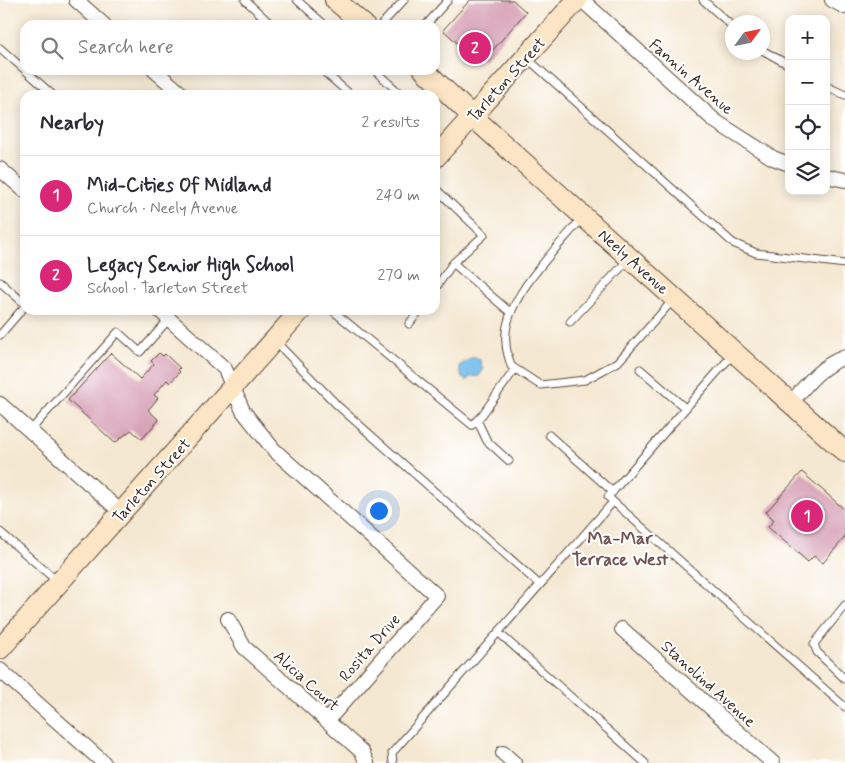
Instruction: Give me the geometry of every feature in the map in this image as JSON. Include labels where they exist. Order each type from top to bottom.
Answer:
[{"type":"street","points":[[76,0],[98,20]]},
{"type":"street","points":[[335,0],[358,20]]},
{"type":"street","points":[[356,0],[377,20]]},
{"type":"street","name":"Tarleton Street","points":[[440,152],[576,0]]},
{"type":"street","name":"Fannin Avenue","points":[[582,0],[715,121],[773,158],[785,162]]},
{"type":"street","points":[[832,0],[845,7]]},
{"type":"street","points":[[160,75],[176,90]]},
{"type":"street","name":"Neely Avenue","points":[[429,75],[472,116],[845,452]]},
{"type":"street","points":[[0,169],[20,187]]},
{"type":"street","points":[[830,177],[845,180]]},
{"type":"street","points":[[164,315],[225,369],[234,386]]},
{"type":"street","name":"Tarleton Street","points":[[0,650],[234,386],[294,315]]},
{"type":"street","points":[[791,403],[817,372],[832,362],[845,357]]},
{"type":"street","name":"Rosita Drive","points":[[234,386],[243,411],[274,450],[437,596],[327,721]]},
{"type":"street","points":[[0,404],[122,512]]},
{"type":"street","name":"Alicia Court","points":[[228,619],[244,647],[362,752],[367,763]]},
{"type":"street","name":"Stanolind Avenue","points":[[622,629],[773,763]]},
{"type":"street","points":[[0,670],[104,763]]},
{"type":"street","points":[[503,754],[514,763]]},
{"type":"lane","points":[[245,0],[267,20]]},
{"type":"lane","points":[[297,0],[319,20]]},
{"type":"lane","points":[[385,20],[404,0]]},
{"type":"lane","points":[[430,20],[448,0]]},
{"type":"lane","points":[[704,0],[725,20]]},
{"type":"lane","points":[[0,48],[20,66]]},
{"type":"lane","points":[[770,54],[785,63]]},
{"type":"lane","points":[[526,57],[733,243],[756,253],[845,264]]},
{"type":"lane","points":[[30,75],[46,90]]},
{"type":"lane","points":[[328,75],[345,90]]},
{"type":"lane","points":[[380,75],[396,90]]},
{"type":"lane","points":[[830,88],[845,95]]},
{"type":"lane","points":[[440,193],[484,235],[453,263],[440,282]]},
{"type":"lane","points":[[584,216],[521,292],[511,313],[505,342],[511,366],[540,385],[585,380],[618,362],[675,298]]},
{"type":"lane","points":[[570,322],[630,257]]},
{"type":"lane","points":[[453,263],[511,313]]},
{"type":"lane","points":[[0,282],[20,300]]},
{"type":"lane","points":[[0,335],[20,311]]},
{"type":"lane","points":[[30,431],[118,332],[140,352],[164,315]]},
{"type":"lane","points":[[338,315],[472,425],[515,369]]},
{"type":"lane","points":[[409,324],[416,315]]},
{"type":"lane","points":[[274,340],[337,405],[540,586]]},
{"type":"lane","points":[[734,353],[608,497],[845,707]]},
{"type":"lane","points":[[640,369],[686,408]]},
{"type":"lane","points":[[477,420],[487,441],[509,461]]},
{"type":"lane","points":[[550,435],[613,492]]},
{"type":"lane","points":[[393,763],[392,753],[613,502]]},
{"type":"lane","points":[[0,532],[59,583]]},
{"type":"lane","points":[[845,605],[814,644],[817,652],[825,662],[845,679]]},
{"type":"lane","points":[[499,633],[644,763]]},
{"type":"water","points":[[473,357],[480,360],[483,370],[479,376],[469,377],[467,381],[462,378],[459,366]]},
{"type":"building","points":[[470,0],[513,0],[526,12],[484,60],[476,54],[473,57],[443,30]]},
{"type":"building","points":[[111,353],[140,379],[154,364],[151,361],[159,353],[163,356],[165,354],[180,368],[178,370],[180,372],[170,383],[167,380],[154,395],[158,398],[148,410],[159,420],[142,439],[131,430],[115,443],[68,400]]},
{"type":"building","points":[[802,472],[845,510],[845,537],[823,563],[814,556],[808,562],[768,527],[774,520],[766,512]]},
{"type":"place","name":"Legacy Senior High School","points":[[475,48]]},
{"type":"place","name":"Mid-Cities Of Midland","points":[[807,516]]},
{"type":"district","name":"Ma-Mar Terrace West","points":[[620,548]]}]
